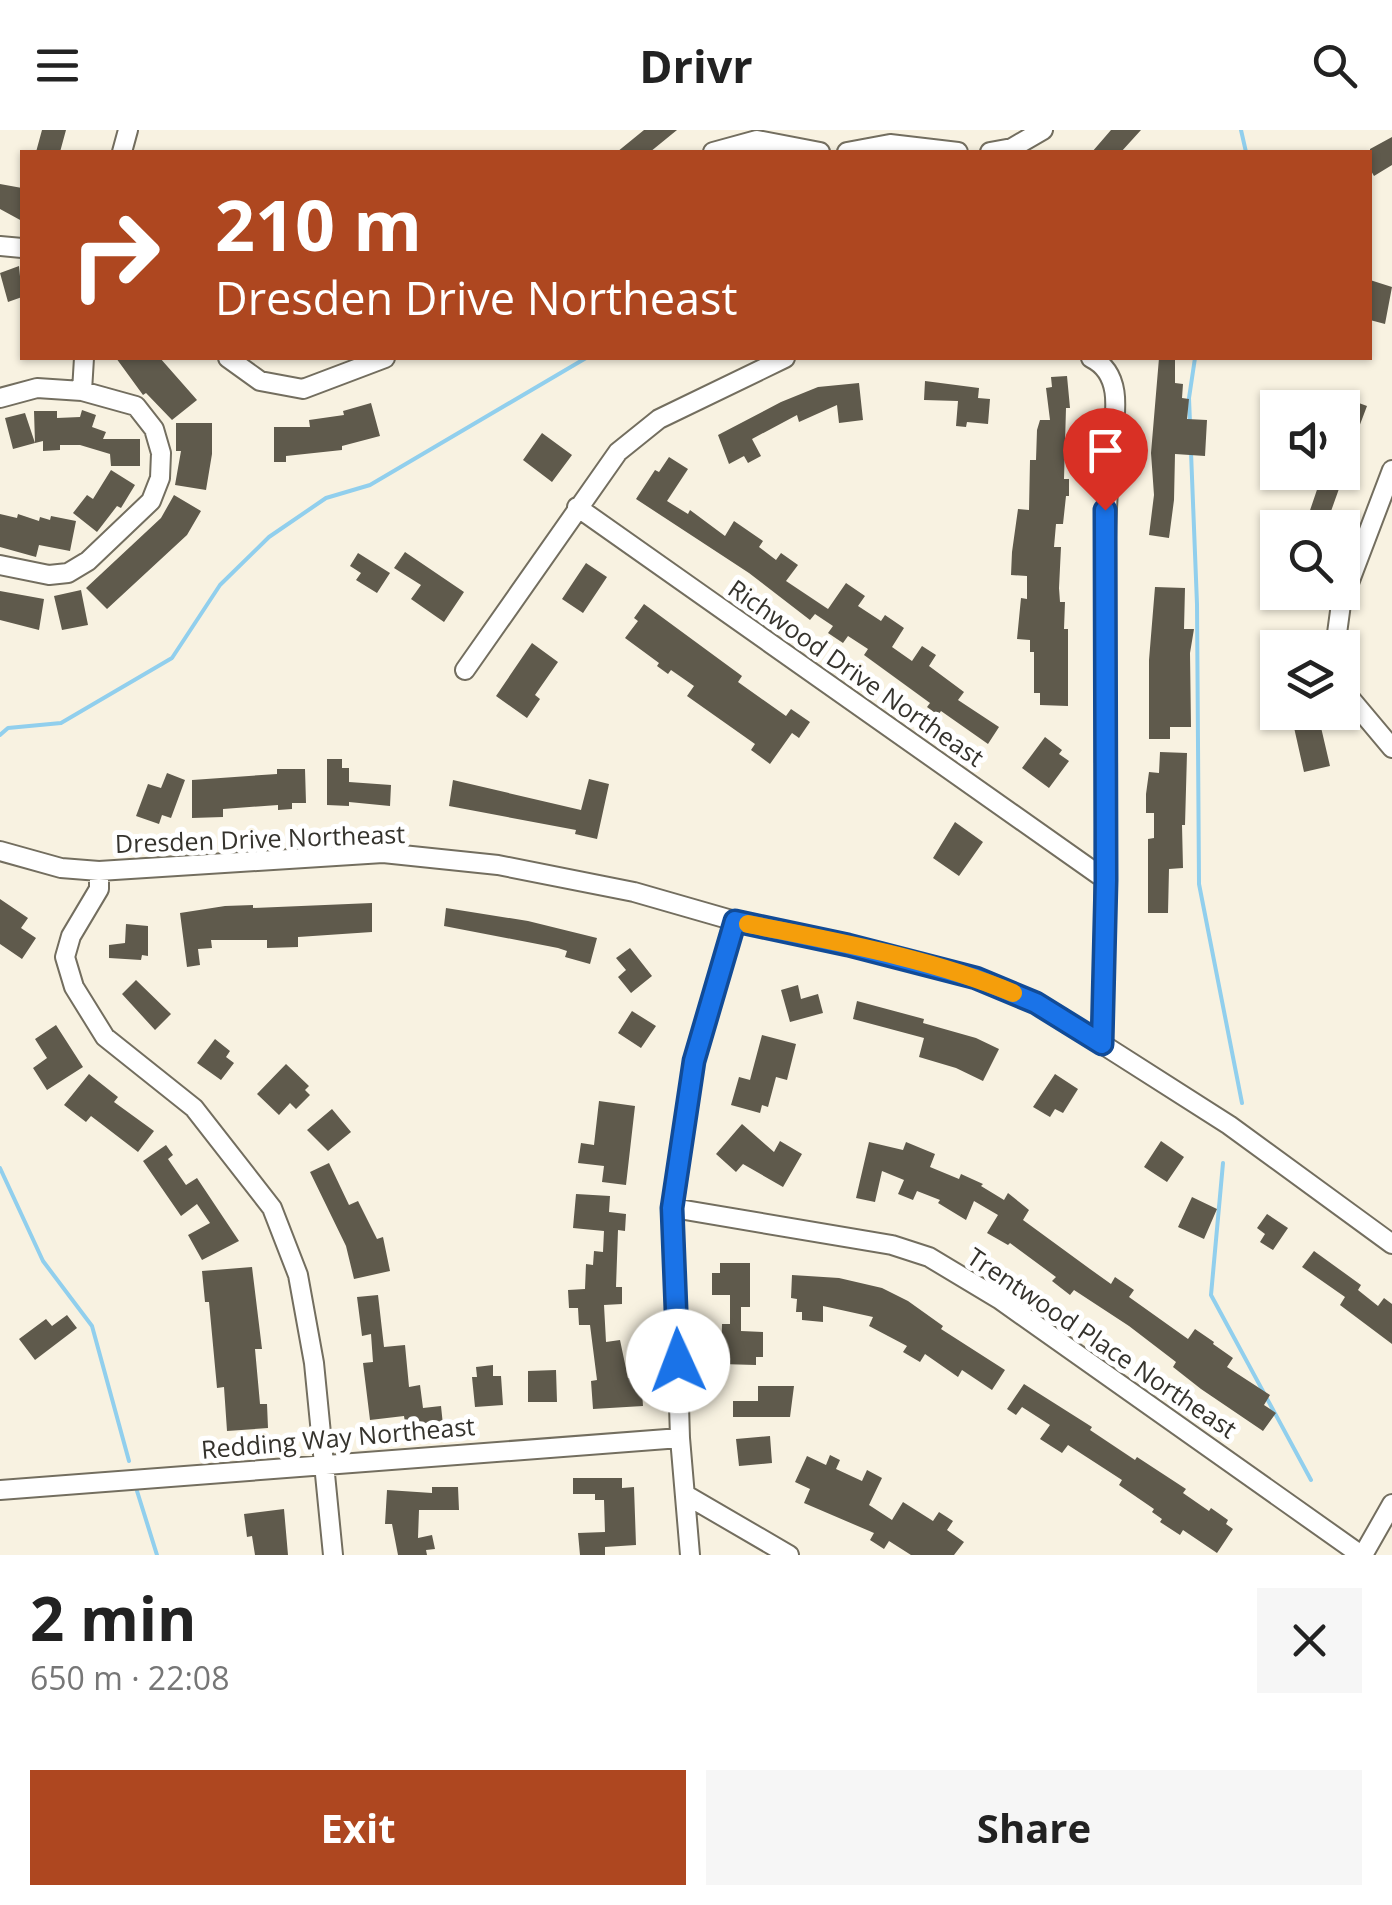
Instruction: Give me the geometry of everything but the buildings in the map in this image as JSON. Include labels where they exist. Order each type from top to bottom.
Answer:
[{"type":"street","points":[[1001,150],[1043,130]]},
{"type":"street","points":[[720,150],[756,140],[809,150]]},
{"type":"street","points":[[858,150],[890,144],[941,150]]},
{"type":"street","points":[[82,392],[84,360]]},
{"type":"street","points":[[231,360],[260,381],[304,389],[380,360]]},
{"type":"street","points":[[465,670],[618,452],[659,419],[781,360]]},
{"type":"street","points":[[1095,360],[1114,379],[1105,510],[1106,880],[1102,1044]]},
{"type":"street","points":[[0,398],[37,388],[82,392],[136,406],[154,429],[161,453],[160,478],[151,501],[88,561],[68,573],[49,575],[0,565]]},
{"type":"street","points":[[1338,630],[1342,604],[1392,470]]},
{"type":"street","name":"Richwood Drive Northeast","points":[[577,507],[1106,880]]},
{"type":"street","points":[[1360,711],[1392,748]]},
{"type":"street","name":"Dresden Drive Northeast","points":[[0,851],[61,868],[99,871],[382,853],[498,865],[634,892],[735,921],[976,978],[1036,1003],[1229,1125],[1392,1244]]},
{"type":"street","points":[[99,871],[99,888],[71,936],[65,957],[74,987],[105,1037],[194,1108],[272,1208],[298,1275],[314,1362],[333,1555]]},
{"type":"street","points":[[690,1555],[680,1438],[672,1208],[694,1061],[735,921]]},
{"type":"street","name":"Trentwood Place Northeast","points":[[672,1208],[892,1245],[929,1257],[998,1299],[1362,1555]]},
{"type":"street","name":"Redding Way Northeast","points":[[0,1490],[680,1438]]},
{"type":"street","points":[[686,1496],[789,1555]]},
{"type":"street","points":[[1362,1555],[1392,1504]]},
{"type":"waterway","points":[[1241,130],[1246,150]]},
{"type":"waterway","points":[[0,735],[8,728],[61,723],[172,658],[220,585],[269,537],[326,498],[370,485],[583,360]]},
{"type":"waterway","points":[[1190,423],[1195,360]]},
{"type":"waterway","points":[[1191,452],[1197,604],[1199,884],[1242,1103]]},
{"type":"waterway","points":[[1223,1163],[1211,1295],[1311,1480]]},
{"type":"waterway","points":[[0,1168],[43,1261],[92,1326],[129,1461]]},
{"type":"waterway","points":[[137,1491],[157,1555]]},
{"type":"slow traffic","points":[[748,924],[976,978],[1013,993]]},
{"type":"route","points":[[678,1361],[672,1208],[694,1061],[735,921],[976,978],[1036,1003],[1102,1044],[1106,880],[1105,510]]}]
